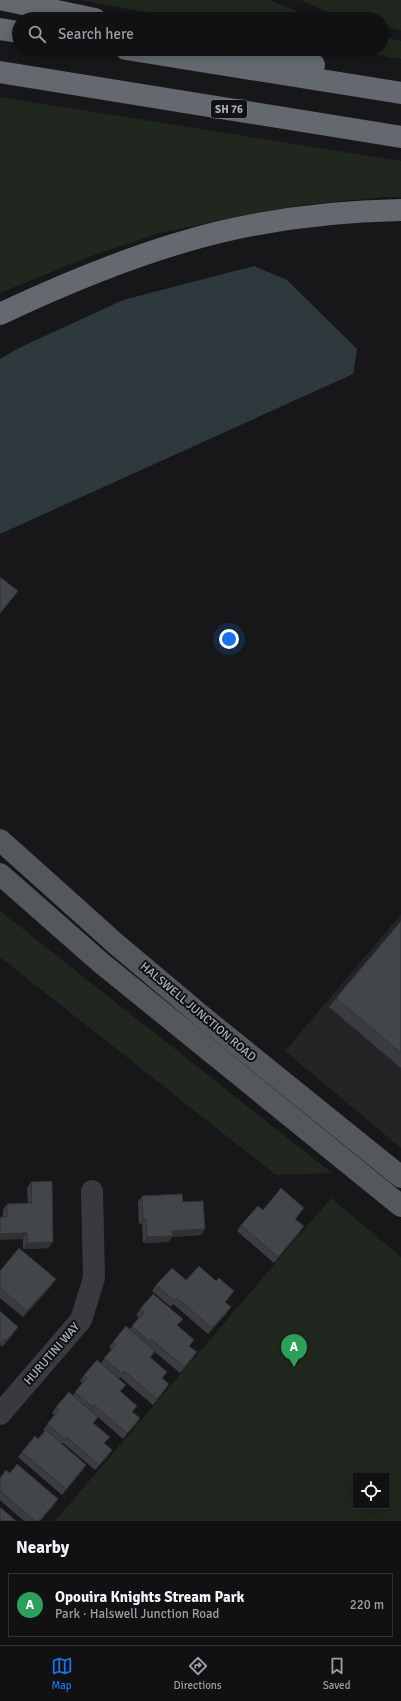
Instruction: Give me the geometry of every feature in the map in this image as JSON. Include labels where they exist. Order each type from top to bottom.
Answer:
[{"type":"highway","points":[[4,0],[61,12]]},
{"type":"highway","points":[[0,28],[12,31]]},
{"type":"highway","points":[[170,56],[401,93]]},
{"type":"highway","points":[[272,56],[401,83]]},
{"type":"highway","name":"SH 76","points":[[0,72],[401,137]]},
{"type":"highway","points":[[0,314],[86,276],[188,240],[232,229],[275,221],[337,213],[401,210]]},
{"type":"main road","name":"HALSWELL JUNCTION ROAD","points":[[0,840],[116,944],[198,1013],[401,1177]]},
{"type":"main road","name":"HALSWELL JUNCTION ROAD","points":[[0,874],[100,962],[401,1206]]},
{"type":"street","name":"HURUTINI WAY","points":[[0,1414],[81,1320],[94,1278],[92,1191]]},
{"type":"shaded area","points":[[81,0],[269,0],[299,12],[145,12]]},
{"type":"shaded area","points":[[301,0],[401,0],[401,30],[389,27],[389,12],[327,12]]},
{"type":"shaded area","points":[[389,38],[401,41],[401,59],[384,56],[389,56]]},
{"type":"shaded area","points":[[0,97],[401,161],[401,197],[384,197],[293,206],[163,232],[88,257],[0,293]]},
{"type":"shaded area","points":[[254,266],[287,280],[357,349],[353,374],[0,534],[0,359],[19,348],[123,300]]},
{"type":"shaded area","points":[[0,911],[332,1173],[276,1175],[0,957]]},
{"type":"shaded area","points":[[401,914],[401,1148],[285,1051]]},
{"type":"shaded area","points":[[331,1198],[401,1257],[401,1521],[55,1521]]},
{"type":"building","points":[[0,577],[18,591],[0,613]]},
{"type":"building","points":[[401,921],[401,1053],[336,998]]},
{"type":"building","points":[[52,1181],[53,1242],[27,1243],[27,1233],[0,1234],[0,1217],[7,1217],[7,1204],[32,1203],[31,1182]]},
{"type":"building","points":[[281,1188],[304,1208],[295,1219],[304,1226],[278,1257],[241,1225],[258,1206],[263,1210]]},
{"type":"building","points":[[182,1194],[183,1202],[203,1201],[205,1229],[172,1231],[173,1236],[147,1237],[146,1219],[143,1219],[142,1196]]},
{"type":"building","points":[[19,1248],[56,1279],[27,1311],[0,1288],[0,1271]]},
{"type":"building","points":[[199,1266],[216,1281],[219,1278],[234,1291],[225,1302],[231,1307],[212,1328],[177,1298],[175,1301],[156,1285],[172,1268],[186,1280]]},
{"type":"building","points":[[153,1294],[183,1319],[177,1325],[194,1340],[189,1346],[197,1352],[184,1367],[151,1339],[149,1341],[132,1326],[144,1312],[140,1309]]},
{"type":"building","points":[[0,1311],[18,1327],[6,1341],[4,1339],[0,1344]]},
{"type":"building","points":[[126,1326],[155,1351],[150,1357],[167,1372],[162,1378],[169,1384],[157,1399],[124,1371],[122,1374],[104,1358],[116,1345],[113,1342]]},
{"type":"building","points":[[97,1360],[126,1385],[120,1391],[137,1406],[132,1412],[140,1418],[127,1433],[94,1405],[93,1407],[75,1392],[87,1378],[84,1375]]},
{"type":"building","points":[[69,1392],[98,1417],[93,1423],[110,1437],[104,1443],[112,1450],[99,1465],[67,1437],[65,1439],[47,1424],[59,1410],[56,1407]]},
{"type":"building","points":[[46,1430],[86,1465],[66,1489],[22,1452],[35,1436],[38,1439]]},
{"type":"building","points":[[17,1464],[58,1499],[39,1521],[35,1521],[0,1491],[0,1478],[6,1470],[10,1473]]},
{"type":"building","points":[[0,1507],[16,1521],[0,1521]]},
{"type":"place","name":"Opouira Knights Stream Park","points":[[294,1367]]}]
